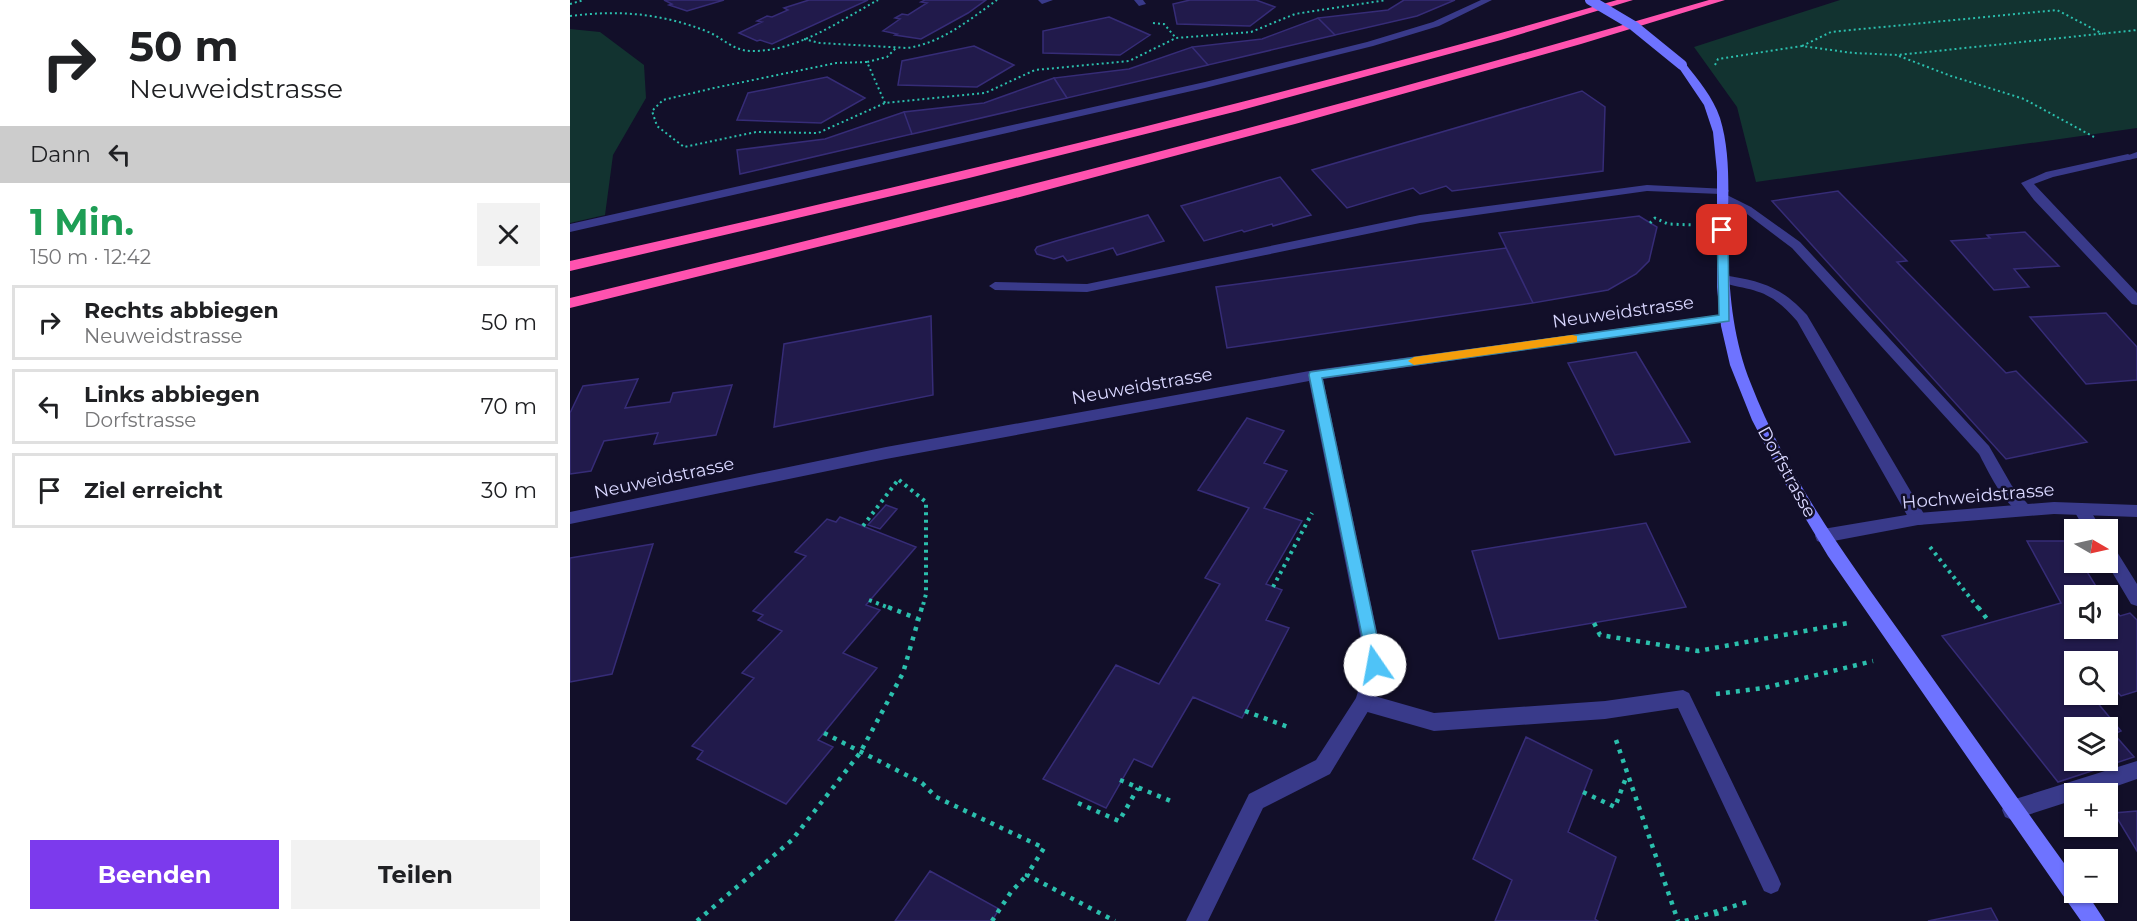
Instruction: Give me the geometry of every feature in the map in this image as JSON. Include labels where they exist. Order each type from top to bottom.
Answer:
[{"type":"highway","points":[[570,266],[963,176],[1132,134],[1367,73],[1628,0]]},
{"type":"highway","points":[[570,303],[1191,150],[1470,73],[1720,0]]},
{"type":"street","points":[[570,228],[1205,85],[1436,24],[1488,0]]},
{"type":"street","name":"Dorfstrasse","points":[[1590,0],[1634,26],[1682,65],[1702,92],[1714,117],[1721,148],[1725,318],[1738,370],[1755,415],[1823,536],[2012,810],[2094,921]]},
{"type":"street","points":[[2133,156],[2050,174],[2027,183],[2038,198],[2137,301]]},
{"type":"street","points":[[995,286],[1087,288],[1420,219],[1647,188],[1723,194],[1748,209],[1796,245],[1984,450],[2007,490],[2025,510]]},
{"type":"street","points":[[1723,279],[1769,288],[1786,299],[1802,318],[1918,519]]},
{"type":"street","name":"Neuweidstrasse","points":[[570,518],[886,453],[1315,375],[1725,318]]},
{"type":"street","points":[[1197,921],[1256,801],[1323,767],[1364,702],[1375,665],[1315,375]]},
{"type":"street","points":[[2081,509],[2087,519]]},
{"type":"street","name":"Hochweidstrasse","points":[[1823,536],[1918,519],[2025,510],[2137,511]]},
{"type":"street","points":[[2118,568],[2137,599]]},
{"type":"street","points":[[1364,702],[1434,722],[1605,710],[1683,699],[1771,884]]},
{"type":"street","points":[[2012,810],[2137,770]]},
{"type":"path","points":[[570,4],[584,0]]},
{"type":"path","points":[[570,16],[613,10],[640,12],[692,27],[714,35],[728,46],[751,51],[775,49],[803,39],[878,0]]},
{"type":"path","points":[[803,39],[820,43],[921,46],[945,37],[997,0]]},
{"type":"path","points":[[897,47],[887,57],[867,62],[836,63],[663,100],[652,111],[657,126],[684,147],[756,132],[818,133],[885,103],[985,93],[1035,70],[1129,61],[1176,38],[1251,32],[1295,14],[1386,0]]},
{"type":"path","points":[[1802,46],[1831,32],[2057,10],[2103,34]]},
{"type":"path","points":[[1682,65],[1714,66],[1718,59],[1802,46],[1852,53],[1898,55],[2137,30]]},
{"type":"path","points":[[1898,55],[1951,76],[2024,99],[2133,156]]},
{"type":"path","points":[[867,62],[885,103]]},
{"type":"path","points":[[1650,223],[1655,218],[1668,224],[1695,225]]},
{"type":"path","points":[[697,921],[792,840],[860,753],[903,673],[926,594],[926,502],[885,469],[886,453]]},
{"type":"path","points":[[863,526],[899,480]]},
{"type":"path","points":[[1273,587],[1315,509]]},
{"type":"path","points":[[1927,544],[1990,623]]},
{"type":"path","points":[[869,600],[918,619]]},
{"type":"path","points":[[1594,623],[1600,635],[1698,651],[1855,622]]},
{"type":"path","points":[[1683,699],[1764,688],[1904,653]]},
{"type":"path","points":[[1605,710],[1678,921]]},
{"type":"path","points":[[1245,711],[1288,727]]},
{"type":"path","points":[[824,733],[922,783],[936,797],[1044,848],[1027,875],[1011,892],[992,921]]},
{"type":"path","points":[[1583,792],[1615,807],[1627,774]]},
{"type":"path","points":[[1120,780],[1173,802]]},
{"type":"path","points":[[1078,803],[1119,821],[1138,788]]},
{"type":"path","points":[[1027,875],[1115,921]]},
{"type":"path","points":[[1685,921],[1767,896],[1771,884]]},
{"type":"path","points":[[1716,912],[1718,921]]},
{"type":"green space","points":[[1840,0],[2137,0],[2137,128],[1756,182],[1737,107],[1694,47]]},
{"type":"green space","points":[[570,29],[600,32],[644,65],[646,98],[613,155],[605,215],[570,223]]},
{"type":"building","points":[[664,0],[724,0],[687,11],[669,5],[672,4]]},
{"type":"building","points":[[809,0],[868,0],[772,44],[757,41],[739,33],[762,22],[757,21],[767,16],[772,17],[788,10],[784,8]]},
{"type":"building","points":[[925,0],[986,0],[968,13],[921,39],[883,31],[900,19],[895,18],[902,14],[908,15],[927,3],[921,2]]},
{"type":"building","points":[[1190,0],[1256,0],[1275,7],[1250,26],[1177,24],[1173,4]]},
{"type":"building","points":[[1404,0],[1455,0],[1417,16],[1335,35],[1318,18],[1388,10]]},
{"type":"building","points":[[1109,17],[1150,35],[1120,55],[1043,53],[1043,31]]},
{"type":"building","points":[[1318,18],[1335,35],[1208,65],[1192,47],[1262,39]]},
{"type":"building","points":[[974,46],[1014,65],[977,87],[898,85],[902,61]]},
{"type":"building","points":[[1192,47],[1208,65],[1067,98],[1054,78],[1129,69]]},
{"type":"building","points":[[827,77],[865,98],[821,123],[737,120],[748,93]]},
{"type":"building","points":[[1054,78],[1067,98],[912,134],[904,112],[984,103]]},
{"type":"building","points":[[1582,91],[1605,107],[1603,171],[1452,191],[1446,186],[1420,194],[1413,188],[1347,208],[1312,170]]},
{"type":"building","points":[[904,112],[912,134],[740,174],[737,150],[825,139]]},
{"type":"building","points":[[1280,177],[1311,215],[1204,241],[1181,206]]},
{"type":"building","points":[[1838,191],[1907,261],[1897,262],[2006,373],[2016,371],[2087,442],[2006,459],[1772,201]]},
{"type":"building","points":[[1148,215],[1164,241],[1117,255],[1113,248],[1067,261],[1063,256],[1054,259],[1037,254],[1035,250],[1037,247],[1056,241]]},
{"type":"building","points":[[1639,216],[1657,227],[1649,261],[1636,274],[1608,290],[1533,303],[1499,233]]},
{"type":"building","points":[[2025,232],[2059,266],[2014,269],[2029,287],[1994,290],[1951,241],[1990,238],[1987,235]]},
{"type":"building","points":[[1506,248],[1533,303],[1227,348],[1216,287]]},
{"type":"building","points":[[2106,313],[2137,347],[2137,380],[2086,384],[2030,317]]},
{"type":"building","points":[[931,316],[933,395],[774,427],[784,344]]},
{"type":"building","points":[[1636,352],[1690,442],[1615,455],[1568,363]]},
{"type":"building","points":[[638,379],[625,408],[670,402],[673,393],[732,385],[716,435],[654,444],[658,433],[604,441],[591,471],[570,474],[570,413],[583,386]]},
{"type":"building","points":[[1247,418],[1284,431],[1264,463],[1287,471],[1264,508],[1302,521],[1266,584],[1282,590],[1266,620],[1289,628],[1242,718],[1193,697],[1152,767],[1134,759],[1106,808],[1043,779],[1116,665],[1159,684],[1220,584],[1205,578],[1249,508],[1198,490]]},
{"type":"building","points":[[886,505],[897,509],[880,529],[868,525]]},
{"type":"building","points":[[840,517],[916,547],[866,605],[880,610],[843,653],[877,668],[818,740],[833,747],[786,804],[697,759],[703,751],[692,746],[754,678],[742,673],[782,631],[758,620],[763,615],[753,611],[806,556],[795,552],[827,519],[836,522]]},
{"type":"building","points":[[1646,523],[1686,607],[1499,639],[1472,551]]},
{"type":"building","points":[[2027,541],[2064,541],[2064,573],[2088,573],[2095,585],[2064,585],[2064,639],[2118,639],[2118,614],[2120,616],[2130,613],[2137,620],[2137,691],[2121,696],[2118,693],[2118,651],[2064,651],[2064,705],[2099,705],[2109,717],[2064,717],[2064,771],[2091,771],[2058,782],[1942,636],[2061,603]]},
{"type":"building","points":[[653,544],[612,674],[570,682],[570,558]]},
{"type":"building","points":[[1526,737],[1592,770],[1568,832],[1616,857],[1595,919],[1598,921],[1495,921],[1512,880],[1473,859]]},
{"type":"building","points":[[2118,739],[2134,757],[2118,762]]},
{"type":"building","points":[[2137,811],[2137,851],[2118,820],[2118,813]]},
{"type":"building","points":[[930,871],[999,909],[992,921],[895,921]]},
{"type":"building","points":[[1991,908],[1998,921],[1928,921]]},
{"type":"slow traffic","points":[[1414,361],[1572,339]]},
{"type":"route","points":[[1375,665],[1315,375],[1725,318],[1722,230]]}]
